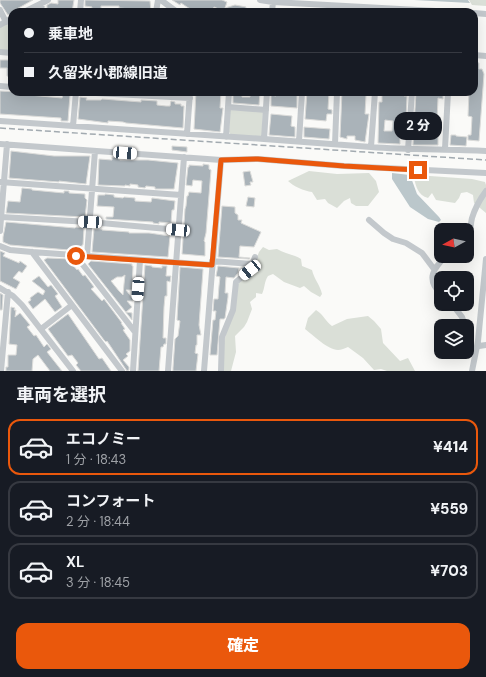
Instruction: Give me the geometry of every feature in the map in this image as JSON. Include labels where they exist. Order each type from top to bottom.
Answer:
[{"type":"street","points":[[161,0],[172,8]]},
{"type":"street","points":[[260,0],[344,3],[368,8]]},
{"type":"street","points":[[32,8],[45,2]]},
{"type":"street","points":[[0,10],[3,23]]},
{"type":"street","points":[[73,126],[77,96]]},
{"type":"street","points":[[187,134],[190,96]]},
{"type":"street","points":[[226,137],[229,96]]},
{"type":"street","points":[[264,139],[267,96]]},
{"type":"street","points":[[299,142],[302,96]]},
{"type":"street","points":[[335,144],[337,96]]},
{"type":"street","points":[[370,147],[373,96]]},
{"type":"street","points":[[408,150],[412,96]]},
{"type":"street","points":[[445,149],[448,96]]},
{"type":"street","points":[[228,107],[266,110]]},
{"type":"street","points":[[0,122],[408,150],[445,149],[486,151]]},
{"type":"street","points":[[0,231],[3,144],[221,160],[258,159],[344,166],[486,173]]},
{"type":"street","points":[[87,256],[95,150]]},
{"type":"street","points":[[168,371],[184,157]]},
{"type":"street","points":[[204,371],[221,160]]},
{"type":"street","points":[[2,182],[181,195]]},
{"type":"street","points":[[472,223],[477,206],[486,191]]},
{"type":"street","points":[[1,217],[90,222],[178,230]]},
{"type":"street","points":[[369,220],[393,239],[406,243],[422,253],[434,269]]},
{"type":"street","points":[[0,246],[10,250],[76,256],[176,263],[252,264]]},
{"type":"street","points":[[32,252],[122,371]]},
{"type":"street","points":[[76,256],[135,332]]},
{"type":"street","points":[[221,371],[222,337],[233,310],[236,282],[250,270],[255,257]]},
{"type":"street","points":[[133,371],[140,260]]},
{"type":"street","points":[[472,371],[476,349],[486,260]]},
{"type":"street","points":[[434,283],[434,269],[440,263]]},
{"type":"street","points":[[0,288],[8,292],[22,305],[73,371]]},
{"type":"street","points":[[1,371],[3,313],[8,292]]},
{"type":"street","points":[[41,329],[72,305]]},
{"type":"street","points":[[476,349],[482,344],[486,344]]},
{"type":"shaded area","points":[[414,0],[468,0],[470,3]]},
{"type":"shaded area","points":[[469,0],[486,0],[486,6],[472,5]]},
{"type":"shaded area","points":[[8,23],[8,51],[0,50],[0,27]]},
{"type":"shaded area","points":[[230,110],[263,111],[262,135],[260,137],[231,135],[229,132]]},
{"type":"shaded area","points":[[309,171],[337,174],[369,173],[376,181],[379,192],[368,206],[356,206],[351,203],[350,198],[344,201],[337,208],[328,203],[325,199],[317,200],[312,192],[299,188],[288,181]]},
{"type":"shaded area","points":[[392,173],[410,175],[417,194],[439,217],[441,220],[439,222],[428,219],[410,207],[392,179]]},
{"type":"shaded area","points":[[416,175],[472,179],[485,182],[486,213],[474,203],[473,195],[467,192],[461,193],[455,203],[436,200],[432,193],[428,198],[425,197],[420,193],[417,187],[414,178]]},
{"type":"shaded area","points":[[263,247],[269,250],[277,249],[301,259],[302,266],[312,270],[322,294],[320,297],[304,286],[300,288],[284,282],[273,274],[268,276],[262,294],[256,293],[256,297],[250,302],[252,309],[247,322],[235,336],[236,352],[231,371],[223,371],[224,342],[238,284],[256,260]]},
{"type":"shaded area","points":[[316,310],[332,326],[347,319],[368,316],[381,329],[383,343],[400,361],[408,358],[415,371],[374,370],[363,358],[348,347],[338,350],[325,345],[305,329],[308,318]]},
{"type":"building","points":[[0,0],[33,0],[18,8],[8,8],[8,15],[0,3]]},
{"type":"building","points":[[58,0],[74,0],[73,8],[47,8],[47,5],[51,3],[58,4]]},
{"type":"building","points":[[85,0],[150,1],[151,8],[119,8],[119,6],[101,6],[101,8],[92,8],[85,6]]},
{"type":"building","points":[[172,0],[222,0],[227,2],[225,8],[188,8],[181,3],[180,5]]},
{"type":"building","points":[[235,5],[246,8],[225,8]]},
{"type":"building","points":[[0,60],[8,60],[8,76],[7,68],[0,68]]},
{"type":"building","points":[[478,63],[479,69],[482,69],[484,74],[479,141],[468,140],[468,135],[471,135],[472,117],[468,116],[469,96],[478,96]]},
{"type":"building","points":[[0,91],[8,91],[8,96],[62,98],[63,96],[70,96],[68,121],[61,121],[61,118],[0,114]]},
{"type":"building","points":[[196,96],[221,96],[220,108],[223,108],[220,132],[194,129]]},
{"type":"building","points":[[233,96],[260,96],[259,105],[233,103]]},
{"type":"building","points":[[271,96],[297,96],[297,108],[271,106]]},
{"type":"building","points":[[307,96],[329,96],[328,109],[332,110],[332,114],[327,114],[326,121],[305,119]]},
{"type":"building","points":[[342,96],[366,96],[365,114],[369,114],[365,142],[355,140],[355,136],[347,136],[347,139],[340,137]]},
{"type":"building","points":[[382,96],[407,96],[406,120],[400,121],[400,131],[405,131],[404,135],[400,135],[400,144],[378,143],[379,102],[382,102]],"holes":[[[385,120],[393,121],[392,131],[384,131]]]},
{"type":"building","points":[[416,96],[443,96],[443,99],[438,98],[437,121],[424,120],[423,132],[438,133],[438,145],[413,145]]},
{"type":"building","points":[[80,97],[87,98],[86,100],[102,99],[141,102],[141,100],[157,101],[157,105],[166,106],[170,106],[171,101],[175,102],[175,104],[181,104],[181,106],[184,106],[183,128],[108,121],[108,123],[78,119]]},
{"type":"building","points":[[271,114],[292,116],[291,126],[295,127],[295,137],[269,135]]},
{"type":"building","points":[[304,127],[330,129],[329,139],[304,137]]},
{"type":"building","points":[[451,135],[467,137],[466,146],[450,145]]},
{"type":"building","points":[[172,146],[187,147],[187,152],[172,150]]},
{"type":"building","points":[[11,151],[54,156],[90,156],[86,184],[9,178]]},
{"type":"building","points":[[112,157],[120,160],[148,160],[178,163],[174,189],[155,189],[155,187],[146,186],[145,188],[130,184],[130,186],[98,185],[99,159],[112,160]]},
{"type":"building","points":[[203,164],[209,165],[209,169],[211,170],[206,233],[204,241],[205,256],[182,254],[187,196],[189,192],[201,193],[202,181],[193,180],[192,186],[186,185],[188,167],[189,165],[203,166]]},
{"type":"building","points":[[250,171],[253,182],[250,182],[251,185],[245,186],[243,172]]},
{"type":"building","points":[[22,188],[64,193],[64,191],[69,191],[69,193],[85,194],[85,198],[87,200],[85,217],[6,213],[8,201],[20,202]]},
{"type":"building","points":[[98,195],[114,195],[114,197],[135,198],[135,201],[151,202],[152,198],[175,201],[174,210],[172,210],[171,223],[159,222],[159,224],[153,222],[106,219],[106,217],[113,217],[114,207],[97,206]]},
{"type":"building","points":[[248,197],[255,198],[254,207],[246,206]]},
{"type":"building","points":[[222,206],[235,207],[235,213],[238,215],[238,220],[242,220],[241,223],[261,232],[254,247],[240,246],[239,257],[250,258],[249,259],[218,257]]},
{"type":"building","points":[[6,222],[84,228],[83,245],[81,251],[10,245],[3,242]]},
{"type":"building","points":[[94,229],[170,236],[168,257],[92,252]]},
{"type":"building","points":[[0,251],[5,253],[3,256],[19,263],[20,261],[27,266],[22,273],[19,271],[13,278],[20,282],[16,289],[0,281]]},
{"type":"building","points":[[47,258],[71,259],[71,263],[83,276],[85,275],[94,287],[91,289],[102,301],[104,299],[122,323],[125,329],[123,330],[130,340],[130,351],[126,354],[128,356],[123,360],[129,367],[129,370],[127,371],[107,341],[106,342],[104,340],[44,260]]},
{"type":"building","points":[[91,261],[132,264],[132,290],[126,290],[133,301],[127,301],[132,307],[126,312],[132,313],[132,320],[88,264]],"holes":[[[125,275],[123,295],[111,281],[117,277],[122,277]]]},
{"type":"building","points":[[145,265],[162,268],[162,266],[167,266],[166,276],[171,276],[170,282],[167,281],[167,296],[165,296],[164,307],[163,338],[166,338],[166,344],[161,347],[159,371],[138,371]]},
{"type":"building","points":[[218,266],[239,268],[238,273],[234,278],[226,277],[225,293],[228,293],[228,297],[225,318],[220,319],[217,355],[210,355],[213,320],[215,320],[216,311],[213,311],[214,299],[218,299],[220,277],[216,276]]},
{"type":"building","points":[[180,267],[203,269],[199,325],[201,335],[197,335],[195,353],[198,354],[196,371],[173,371],[175,339],[178,336],[180,321],[177,320]]},
{"type":"building","points":[[39,276],[48,287],[51,285],[58,294],[55,296],[62,307],[55,312],[45,299],[33,309],[28,302],[31,300],[30,298],[38,292],[43,295],[45,291],[32,281]]},
{"type":"building","points":[[0,293],[3,295],[2,310],[0,310]]},
{"type":"building","points":[[11,307],[15,308],[14,310],[16,310],[15,317],[20,313],[30,325],[27,327],[34,336],[36,335],[44,347],[47,344],[51,349],[47,352],[62,371],[50,371],[38,355],[33,359],[32,371],[6,371],[6,367],[8,367],[8,355],[16,355],[17,345],[9,344]]},
{"type":"building","points":[[68,314],[99,359],[102,358],[111,371],[81,371],[76,365],[78,363],[72,355],[68,356],[48,329]]},
{"type":"railway","points":[[0,128],[486,160]]},
{"type":"route","points":[[76,256],[212,265],[221,160],[258,159],[418,170]]}]
